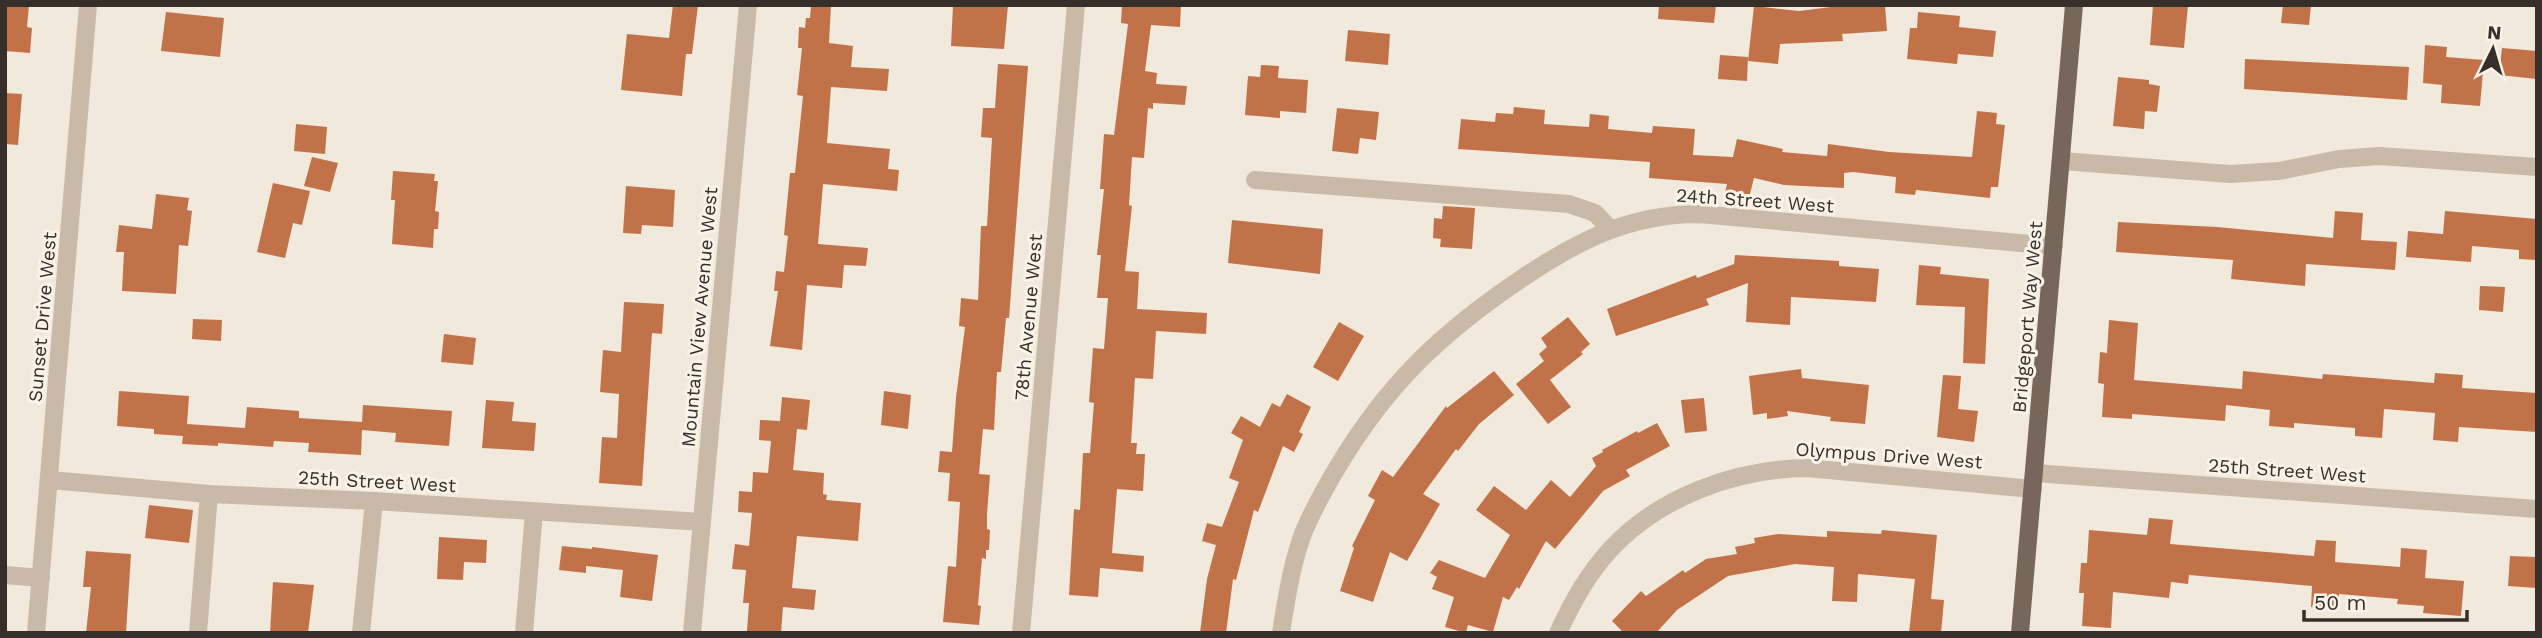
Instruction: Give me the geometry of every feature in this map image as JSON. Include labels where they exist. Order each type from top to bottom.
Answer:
[{"type":"main road","name":"Bridgeport Way West","points":[[2020,633],[2074,5]]},
{"type":"street","name":"Sunset Drive West","points":[[36,633],[88,5]]},
{"type":"street","name":"Mountain View Avenue West","points":[[692,633],[748,5]]},
{"type":"street","name":"78th Avenue West","points":[[1021,633],[1076,5]]},
{"type":"street","points":[[2062,161],[2230,174],[2279,171],[2339,159],[2379,156],[2537,167]]},
{"type":"street","points":[[1255,180],[1569,204],[1595,213],[1611,230]]},
{"type":"street","name":"24th Street West","points":[[1281,633],[1287,594],[1301,538],[1323,492],[1373,412],[1397,381],[1429,349],[1479,308],[1547,262],[1611,230],[1651,217],[1699,214],[2054,246]]},
{"type":"street","name":"Olympus Drive West","points":[[1558,633],[1584,584],[1618,542],[1671,503],[1730,480],[1771,470],[1807,468],[2033,481]]},
{"type":"street","name":"25th Street West","points":[[50,480],[209,494],[374,501],[702,522]]},
{"type":"street","name":"25th Street West","points":[[2033,481],[2537,509]]},
{"type":"street","points":[[198,633],[209,494]]},
{"type":"street","points":[[361,633],[374,501]]},
{"type":"street","points":[[524,633],[534,512]]},
{"type":"street","points":[[5,575],[41,578]]},
{"type":"building","points":[[5,5],[29,5],[27,27],[32,28],[30,53],[5,51]]},
{"type":"building","points":[[673,5],[698,5],[692,54],[686,54],[682,96],[621,90],[627,34],[669,38]]},
{"type":"building","points":[[811,5],[831,5],[829,43],[853,46],[851,67],[889,69],[887,91],[831,87],[827,143],[890,149],[888,169],[899,170],[897,191],[823,184],[818,244],[868,248],[866,266],[844,265],[842,288],[807,285],[802,350],[770,346],[778,291],[774,291],[776,271],[784,272],[788,236],[784,235],[790,173],[795,173],[803,96],[797,95],[802,48],[798,48],[799,27],[805,28],[806,18],[810,18]]},
{"type":"building","points":[[953,5],[1008,5],[1004,49],[951,46]]},
{"type":"building","points":[[1122,5],[1181,5],[1180,27],[1151,25],[1145,71],[1157,73],[1156,84],[1187,86],[1185,105],[1153,103],[1153,109],[1148,108],[1144,158],[1132,157],[1129,205],[1132,206],[1125,271],[1139,272],[1137,309],[1207,313],[1206,334],[1156,331],[1153,379],[1135,378],[1131,443],[1137,443],[1136,454],[1145,454],[1143,491],[1117,489],[1112,553],[1144,556],[1143,572],[1100,568],[1098,597],[1069,595],[1074,509],[1080,510],[1083,453],[1090,453],[1094,403],[1089,402],[1093,348],[1104,349],[1108,298],[1097,298],[1101,255],[1097,255],[1104,189],[1100,189],[1104,134],[1114,135],[1128,24],[1121,23]]},
{"type":"building","points":[[1659,5],[1716,5],[1714,23],[1658,19]]},
{"type":"building","points":[[1847,5],[1885,5],[1887,31],[1842,34],[1843,41],[1780,44],[1778,64],[1748,61],[1754,6],[1799,11]]},
{"type":"building","points":[[2153,5],[2188,5],[2184,48],[2150,45]]},
{"type":"building","points":[[2283,5],[2311,5],[2309,25],[2281,23]]},
{"type":"building","points":[[166,12],[224,18],[220,57],[161,51]]},
{"type":"building","points":[[1918,12],[1960,16],[1959,27],[1996,31],[1993,57],[1958,54],[1957,64],[1907,59],[1910,28],[1917,28]]},
{"type":"building","points":[[1348,30],[1390,34],[1388,65],[1345,61]]},
{"type":"building","points":[[2425,45],[2447,47],[2446,57],[2484,60],[2480,106],[2441,103],[2442,85],[2423,83]]},
{"type":"building","points":[[2502,48],[2537,51],[2537,79],[2499,75]]},
{"type":"building","points":[[1720,55],[1748,57],[1747,81],[1718,79]]},
{"type":"building","points":[[2245,59],[2409,67],[2407,100],[2244,89]]},
{"type":"building","points":[[998,64],[1028,66],[1009,318],[1006,318],[1001,372],[997,372],[994,430],[983,429],[982,439],[979,474],[990,475],[987,529],[990,530],[989,550],[986,550],[986,559],[982,558],[979,625],[943,622],[948,566],[956,567],[960,502],[948,501],[950,473],[938,472],[940,451],[952,452],[965,327],[959,326],[961,298],[978,300],[981,226],[987,226],[992,138],[981,137],[983,108],[995,108]]},
{"type":"building","points":[[1261,65],[1279,66],[1278,78],[1308,80],[1306,113],[1280,111],[1280,118],[1245,115],[1248,76],[1260,77]]},
{"type":"building","points":[[2118,77],[2149,80],[2149,84],[2160,86],[2157,112],[2145,111],[2144,129],[2113,126]]},
{"type":"building","points":[[5,93],[22,94],[18,145],[5,144]]},
{"type":"building","points":[[1514,107],[1545,110],[1544,124],[1589,127],[1590,114],[1609,116],[1608,129],[1652,133],[1653,126],[1695,129],[1693,155],[1733,157],[1737,139],[1783,149],[1782,152],[1827,156],[1828,144],[1889,152],[1972,157],[1977,111],[1997,113],[1996,124],[2005,125],[1998,187],[1991,187],[1990,198],[1916,190],[1915,195],[1895,193],[1896,177],[1853,172],[1844,173],[1844,188],[1784,185],[1754,178],[1749,198],[1725,193],[1727,184],[1649,178],[1650,162],[1458,149],[1461,119],[1495,122],[1496,113],[1513,114]]},
{"type":"building","points":[[1337,108],[1379,112],[1376,140],[1360,138],[1358,154],[1332,151]]},
{"type":"building","points":[[296,124],[327,127],[325,154],[294,151]]},
{"type":"building","points":[[312,157],[338,163],[330,192],[304,186]]},
{"type":"building","points":[[393,171],[435,174],[434,181],[438,181],[435,211],[439,212],[438,229],[434,229],[433,248],[392,244],[395,200],[391,200]]},
{"type":"building","points":[[273,183],[310,191],[302,225],[293,223],[285,258],[257,252]]},
{"type":"building","points":[[626,186],[675,190],[673,227],[642,225],[641,234],[623,233]]},
{"type":"building","points":[[156,194],[189,198],[187,210],[192,211],[188,246],[179,245],[176,294],[122,291],[124,252],[116,252],[119,225],[152,229]]},
{"type":"building","points":[[1443,206],[1475,208],[1472,249],[1440,247],[1441,239],[1433,238],[1434,218],[1442,219]]},
{"type":"building","points":[[2335,211],[2363,213],[2361,240],[2397,242],[2395,270],[2306,264],[2305,286],[2231,279],[2233,260],[2116,252],[2118,222],[2217,227],[2333,238]]},
{"type":"building","points":[[2445,211],[2537,219],[2537,260],[2519,259],[2519,250],[2472,246],[2471,262],[2406,257],[2408,231],[2443,234]]},
{"type":"building","points":[[1232,220],[1323,229],[1320,274],[1228,263]]},
{"type":"building","points":[[1735,255],[1839,261],[1839,266],[1879,269],[1876,302],[1791,297],[1790,325],[1746,322],[1748,283],[1706,299],[1709,305],[1616,336],[1607,309],[1696,275],[1697,278],[1734,264]]},
{"type":"building","points":[[1919,265],[1941,267],[1940,274],[1989,279],[1985,364],[1963,363],[1965,307],[1916,305]]},
{"type":"building","points":[[2480,286],[2505,287],[2503,312],[2479,310]]},
{"type":"building","points":[[624,302],[664,304],[662,334],[652,333],[642,486],[599,483],[602,437],[617,438],[619,394],[600,392],[603,350],[621,352]]},
{"type":"building","points":[[1568,317],[1590,344],[1581,352],[1583,354],[1550,380],[1571,407],[1548,424],[1516,384],[1544,361],[1539,354],[1547,347],[1541,338]]},
{"type":"building","points":[[193,319],[222,320],[221,341],[192,339]]},
{"type":"building","points":[[2109,320],[2138,323],[2134,380],[2242,389],[2243,371],[2322,379],[2323,374],[2434,383],[2435,373],[2463,375],[2462,388],[2537,393],[2537,432],[2459,427],[2458,442],[2433,440],[2435,413],[2384,409],[2382,438],[2355,436],[2355,428],[2294,423],[2294,428],[2269,426],[2270,410],[2226,405],[2225,421],[2132,414],[2132,419],[2102,417],[2104,384],[2098,383],[2100,352],[2107,353]]},
{"type":"building","points":[[1339,322],[1364,336],[1338,381],[1313,367]]},
{"type":"building","points":[[444,334],[476,338],[473,365],[441,362]]},
{"type":"building","points":[[1801,369],[1802,378],[1869,385],[1865,424],[1830,421],[1831,417],[1787,411],[1788,416],[1767,419],[1767,413],[1753,415],[1749,376]]},
{"type":"building","points":[[1494,371],[1514,395],[1479,424],[1458,451],[1456,449],[1423,494],[1440,504],[1407,561],[1390,552],[1373,602],[1340,591],[1354,548],[1352,546],[1375,500],[1368,496],[1382,470],[1393,477],[1446,406],[1447,408]]},
{"type":"building","points":[[1943,375],[1961,376],[1958,409],[1978,411],[1974,442],[1937,437]]},
{"type":"building","points":[[119,391],[189,396],[187,424],[245,428],[247,407],[299,411],[299,418],[362,422],[363,405],[452,411],[449,446],[395,442],[396,433],[362,430],[361,455],[308,452],[309,443],[274,441],[273,447],[218,443],[218,446],[182,444],[183,436],[154,434],[154,429],[117,426]]},
{"type":"building","points":[[884,391],[911,395],[908,429],[881,425]]},
{"type":"building","points":[[1287,394],[1311,407],[1299,432],[1303,434],[1294,452],[1283,446],[1258,512],[1254,510],[1236,580],[1233,579],[1226,633],[1200,633],[1207,579],[1216,545],[1202,541],[1207,523],[1222,527],[1239,482],[1229,478],[1243,440],[1231,433],[1241,416],[1260,427],[1272,403],[1280,407]]},
{"type":"building","points":[[782,397],[810,400],[807,430],[797,429],[793,470],[824,473],[823,494],[827,495],[826,500],[861,503],[858,541],[797,536],[792,588],[816,590],[814,610],[783,607],[781,633],[753,633],[747,631],[749,603],[743,603],[746,570],[732,569],[735,544],[749,546],[752,513],[738,512],[739,491],[752,492],[753,472],[768,473],[771,441],[759,440],[760,420],[780,421]]},
{"type":"building","points":[[1704,398],[1707,431],[1685,433],[1681,400]]},
{"type":"building","points":[[486,400],[514,402],[512,421],[536,423],[534,451],[482,448]]},
{"type":"building","points":[[1657,423],[1670,446],[1626,470],[1630,476],[1603,491],[1555,549],[1546,541],[1519,589],[1517,587],[1509,600],[1503,597],[1493,632],[1468,625],[1466,633],[1445,627],[1454,597],[1432,589],[1437,577],[1430,573],[1439,560],[1485,578],[1510,535],[1476,510],[1494,486],[1526,510],[1551,480],[1570,497],[1596,466],[1592,458],[1637,431],[1638,433]]},
{"type":"building","points":[[149,505],[193,510],[189,543],[145,538]]},
{"type":"building","points":[[2149,518],[2173,520],[2170,544],[2314,556],[2316,540],[2336,541],[2335,562],[2400,567],[2401,548],[2427,550],[2425,578],[2464,581],[2461,616],[2423,613],[2424,606],[2397,604],[2398,599],[2339,594],[2338,608],[2311,607],[2312,586],[2189,575],[2188,584],[2171,582],[2169,598],[2113,592],[2111,628],[2082,626],[2084,593],[2079,593],[2081,563],[2087,563],[2089,530],[2147,535]]},
{"type":"building","points":[[1882,530],[1937,535],[1931,599],[1944,600],[1941,633],[1909,633],[1915,579],[1858,574],[1857,602],[1832,601],[1834,567],[1795,564],[1728,576],[1677,610],[1656,633],[1624,633],[1612,621],[1641,591],[1646,596],[1683,570],[1685,573],[1706,559],[1737,554],[1735,547],[1755,543],[1754,538],[1778,534],[1827,537],[1827,531],[1881,534]]},
{"type":"building","points":[[439,537],[487,540],[486,563],[464,562],[463,580],[437,579]]},
{"type":"building","points":[[562,546],[658,555],[652,601],[620,597],[623,570],[586,566],[586,573],[559,570]]},
{"type":"building","points":[[86,551],[131,554],[126,633],[86,633],[91,587],[83,587]]},
{"type":"building","points":[[2510,556],[2537,557],[2537,588],[2508,586]]},
{"type":"building","points":[[273,582],[314,585],[308,633],[270,633]]}]
